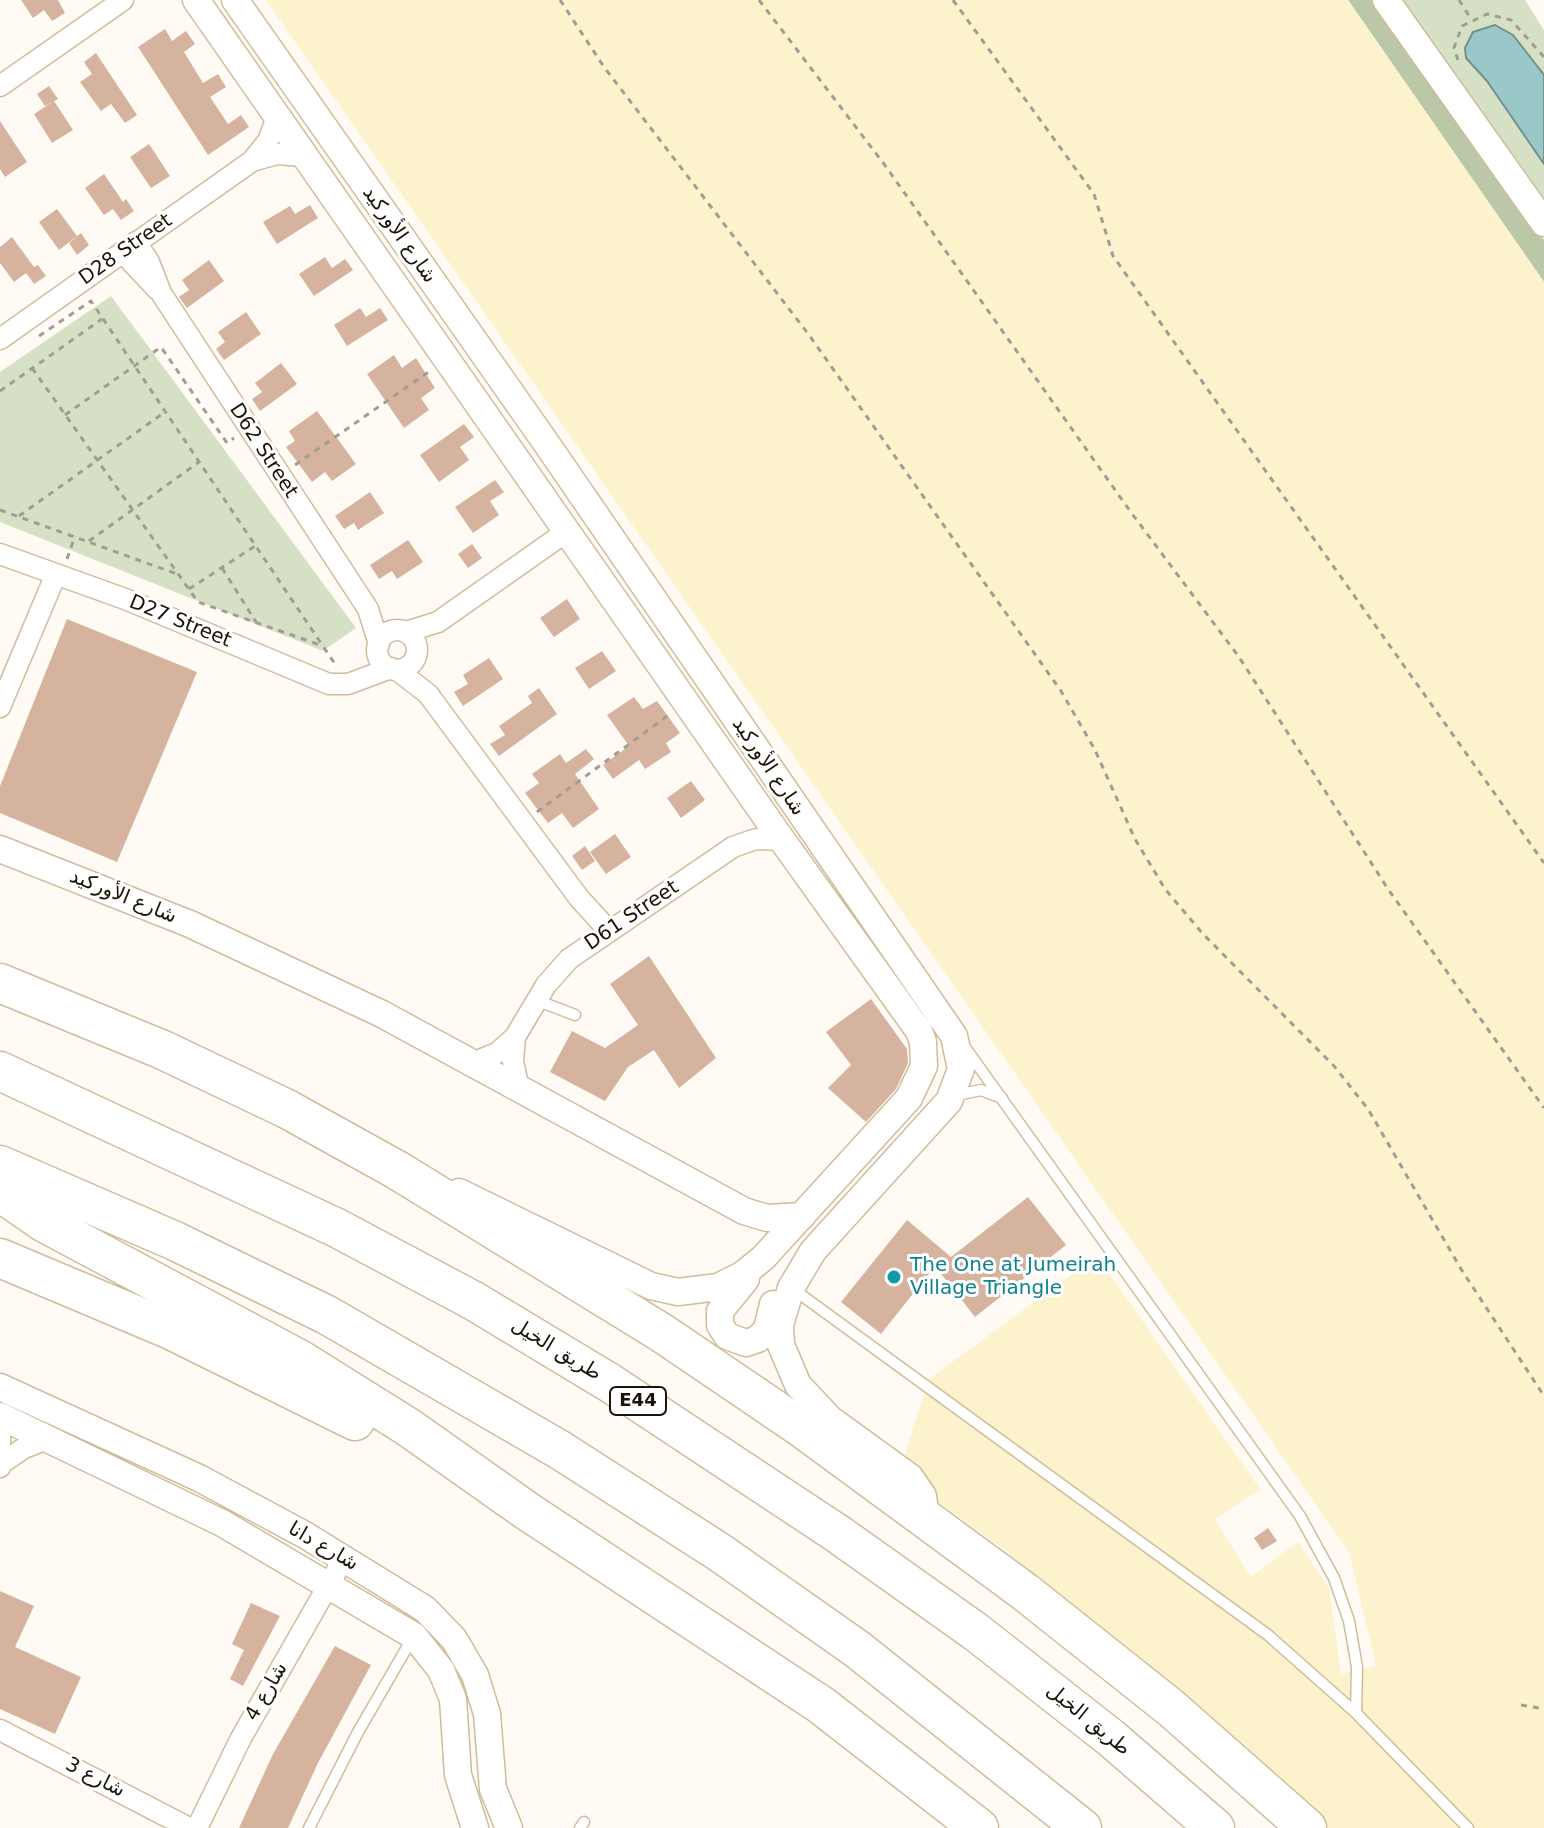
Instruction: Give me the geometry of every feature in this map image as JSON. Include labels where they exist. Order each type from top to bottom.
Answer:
[{"type":"highway","points":[[0,983],[226,1078],[397,1170],[662,1333],[926,1518],[1171,1708],[1307,1828]]},
{"type":"highway","name":"طريق الخيل","points":[[0,1071],[351,1235],[474,1301],[596,1375],[762,1482],[965,1624],[1111,1738],[1215,1828]]},
{"type":"highway","points":[[0,1165],[175,1241],[327,1315],[560,1450],[719,1552],[845,1641],[979,1743],[1082,1828]]},
{"type":"highway","points":[[0,1192],[65,1234],[301,1360],[447,1453],[527,1511],[821,1705],[979,1828]]},
{"type":"highway","points":[[0,1258],[236,1360],[375,1432],[470,1488],[527,1511]]},
{"type":"street","points":[[0,86],[123,0]]},
{"type":"street","name":"شارع الأوركيد","points":[[196,0],[566,532],[919,1031],[925,1053],[921,1077],[909,1098],[763,1258],[742,1275],[718,1287],[691,1292],[664,1290],[638,1281],[470,1196],[397,1170]]},
{"type":"street","name":"شارع الأوركيد","points":[[235,0],[544,440],[954,1036],[961,1069],[949,1101],[813,1251],[791,1288],[780,1325],[784,1356],[798,1385],[830,1419],[910,1477],[923,1496],[926,1518]]},
{"type":"street","points":[[1386,0],[1544,223]]},
{"type":"street","name":"D28 Street","points":[[0,339],[252,161],[268,141],[277,117]]},
{"type":"street","name":"D28 Street","points":[[252,161],[277,154],[303,156]]},
{"type":"street","name":"D62 Street","points":[[129,247],[151,265],[161,293],[368,609],[409,642]]},
{"type":"street","points":[[409,642],[566,532],[587,538],[618,578],[644,589]]},
{"type":"street","name":"D27 Street","points":[[0,554],[329,684],[353,681],[394,669]]},
{"type":"street","points":[[0,707],[58,575]]},
{"type":"street","name":"D62 Street","points":[[368,609],[378,646]]},
{"type":"street","points":[[353,681],[386,634],[409,642]]},
{"type":"street","points":[[394,669],[408,666],[409,642]]},
{"type":"street","points":[[409,642],[428,694],[579,898],[602,936]]},
{"type":"street","points":[[378,646],[382,663],[428,694]]},
{"type":"street","name":"D61 Street","points":[[475,1062],[497,1053],[515,1037],[557,971],[602,936],[733,847],[756,839],[782,840]]},
{"type":"street","name":"شارع الأوركيد","points":[[0,849],[259,955],[475,1062],[744,1211],[767,1218],[802,1216]]},
{"type":"street","points":[[515,1037],[513,1061],[518,1085]]},
{"type":"street","points":[[763,1258],[720,1311],[723,1331],[739,1342],[752,1342],[763,1334],[781,1284],[794,1265],[813,1251]]},
{"type":"street","name":"شارع دانا","points":[[0,1387],[199,1478],[344,1558],[425,1609],[465,1656],[482,1694],[493,1789],[509,1828]]},
{"type":"street","name":"شارع دانا","points":[[0,1416],[208,1515],[414,1636],[441,1670],[453,1699],[458,1775],[475,1828]]},
{"type":"street","points":[[0,1433],[1,1465]]},
{"type":"street","points":[[1,1465],[24,1448],[50,1438]]},
{"type":"street","name":"شارع 4","points":[[197,1828],[235,1749],[344,1558]]},
{"type":"street","name":"شارع 3","points":[[0,1730],[189,1828]]},
{"type":"lane","points":[[536,1000],[575,1015]]},
{"type":"lane","points":[[954,1036],[981,1065],[1313,1538],[1334,1578],[1349,1621],[1357,1667],[1356,1713]]},
{"type":"lane","points":[[949,1101],[970,1090],[993,1093],[1003,1099]]},
{"type":"lane","points":[[791,1288],[1268,1635],[1356,1713],[1468,1828]]},
{"type":"lane","points":[[309,1828],[351,1744],[414,1636]]},
{"type":"path","points":[[560,0],[604,67],[809,335],[1061,691],[1095,750],[1135,839],[1165,889],[1203,934],[1334,1066],[1368,1109],[1461,1269],[1544,1396]]},
{"type":"path","points":[[759,0],[884,164],[1130,511],[1232,646],[1388,889],[1544,1108]]},
{"type":"path","points":[[953,0],[1094,194],[1113,256],[1544,863]]},
{"type":"path","points":[[1459,0],[1471,19]]},
{"type":"path","points":[[1466,72],[1454,48],[1462,26],[1471,19],[1495,14],[1511,20],[1544,57]]},
{"type":"path","points":[[29,319],[40,337],[91,301],[322,646],[353,681]]},
{"type":"path","points":[[0,391],[102,319]]},
{"type":"path","points":[[65,415],[161,347],[227,443],[247,428]]},
{"type":"path","points":[[32,368],[198,602],[322,646]]},
{"type":"path","points":[[286,454],[294,466],[433,370]]},
{"type":"path","points":[[19,516],[165,412]]},
{"type":"path","points":[[89,541],[199,462]]},
{"type":"path","points":[[0,510],[178,574]]},
{"type":"path","points":[[58,575],[75,536]]},
{"type":"path","points":[[189,589],[255,546]]},
{"type":"path","points":[[222,568],[257,623]]},
{"type":"path","points":[[523,822],[686,703]]},
{"type":"path","points":[[1521,1705],[1544,1709]]},
{"type":"green space","points":[[1348,0],[1379,0],[1544,240],[1544,282]]},
{"type":"green space","points":[[1399,0],[1525,0],[1544,30],[1544,210]]},
{"type":"green space","points":[[111,296],[356,628],[323,651],[0,522],[0,372]]},
{"type":"sand","points":[[266,0],[1348,0],[1544,282],[1544,1828],[1327,1828],[1230,1735],[1006,1551],[899,1473],[929,1379],[1097,1256],[1260,1489],[1215,1520],[1251,1577],[1298,1542],[1329,1588],[1341,1674],[1376,1666],[1349,1552]]},
{"type":"water","points":[[1495,25],[1513,35],[1544,75],[1544,164],[1487,81],[1466,58],[1465,48],[1473,32]]},
{"type":"building","points":[[21,0],[58,0],[65,13],[52,21],[44,10],[33,18]]},
{"type":"building","points":[[165,29],[172,41],[186,31],[195,44],[184,52],[203,83],[218,74],[226,87],[210,97],[228,124],[241,115],[249,127],[208,155],[138,47]]},
{"type":"building","points":[[96,53],[137,115],[125,123],[111,104],[101,111],[80,82],[92,74],[84,62]]},
{"type":"building","points":[[49,86],[58,99],[45,106],[37,94]]},
{"type":"building","points":[[54,101],[73,130],[52,143],[34,114]]},
{"type":"building","points":[[0,121],[27,162],[5,177],[0,169]]},
{"type":"building","points":[[149,144],[170,176],[151,188],[130,157]]},
{"type":"building","points":[[104,174],[123,202],[126,199],[134,211],[121,220],[113,209],[104,215],[85,188]]},
{"type":"building","points":[[310,205],[318,218],[277,244],[263,222],[290,206],[295,214]]},
{"type":"building","points":[[57,209],[77,236],[59,250],[39,222]]},
{"type":"building","points":[[81,233],[89,245],[77,255],[69,243]]},
{"type":"building","points":[[12,237],[34,267],[38,265],[46,276],[34,284],[26,273],[14,282],[0,263],[0,247]]},
{"type":"building","points":[[325,257],[332,268],[345,259],[353,270],[314,296],[299,274]]},
{"type":"building","points":[[209,260],[224,281],[187,308],[179,297],[189,290],[182,280]]},
{"type":"building","points":[[360,308],[366,317],[380,308],[388,320],[347,346],[334,325]]},
{"type":"building","points":[[246,312],[261,334],[224,360],[216,349],[225,342],[218,332]]},
{"type":"building","points":[[394,355],[402,368],[416,358],[435,388],[421,398],[429,410],[404,428],[367,374]]},
{"type":"building","points":[[281,363],[297,384],[260,411],[252,399],[262,392],[255,383]]},
{"type":"building","points":[[317,411],[356,464],[332,481],[325,472],[312,482],[286,447],[295,441],[289,431]]},
{"type":"building","points":[[464,424],[474,437],[460,447],[469,460],[439,482],[420,455]]},
{"type":"building","points":[[495,480],[504,492],[490,501],[499,515],[473,533],[455,507]]},
{"type":"building","points":[[370,492],[384,513],[358,530],[354,523],[344,529],[335,516]]},
{"type":"building","points":[[408,540],[423,562],[397,579],[392,571],[379,579],[370,565]]},
{"type":"building","points":[[472,544],[482,558],[468,568],[458,554]]},
{"type":"building","points":[[567,599],[580,619],[554,637],[540,618]]},
{"type":"building","points":[[67,619],[197,672],[117,862],[0,813],[0,786]]},
{"type":"building","points":[[602,651],[616,671],[589,689],[575,668]]},
{"type":"building","points":[[489,658],[503,679],[463,706],[454,692],[468,684],[463,675]]},
{"type":"building","points":[[539,688],[557,714],[499,756],[490,744],[505,735],[499,726],[532,703],[528,696]]},
{"type":"building","points":[[634,697],[643,709],[657,701],[680,733],[666,743],[671,752],[645,769],[639,760],[613,779],[603,765],[629,746],[607,715]]},
{"type":"building","points":[[586,749],[594,759],[575,774],[599,809],[573,828],[562,813],[548,823],[525,793],[539,783],[532,774],[560,754],[566,763]]},
{"type":"building","points":[[691,781],[705,800],[681,818],[667,798]]},
{"type":"building","points":[[615,834],[631,857],[606,874],[590,852]]},
{"type":"building","points":[[585,846],[595,861],[582,870],[572,856]]},
{"type":"building","points":[[649,956],[716,1058],[679,1088],[654,1050],[628,1067],[605,1101],[550,1072],[572,1031],[605,1048],[638,1025],[610,984]]},
{"type":"building","points":[[871,999],[907,1049],[908,1063],[896,1089],[866,1122],[828,1088],[851,1065],[826,1032]]},
{"type":"building","points":[[1028,1197],[1066,1245],[975,1317],[935,1266],[881,1334],[841,1302],[907,1220],[951,1257]]},
{"type":"building","points":[[1268,1528],[1277,1541],[1262,1550],[1254,1538]]},
{"type":"building","points":[[0,1591],[34,1606],[15,1647],[81,1677],[55,1734],[0,1709]]},
{"type":"building","points":[[251,1603],[280,1616],[243,1686],[230,1679],[244,1650],[232,1644]]},
{"type":"building","points":[[335,1646],[371,1665],[318,1763],[288,1828],[239,1828],[273,1754]]},
{"type":"place","name":"The One at Jumeirah Village Triangle","points":[[894,1277]]}]
